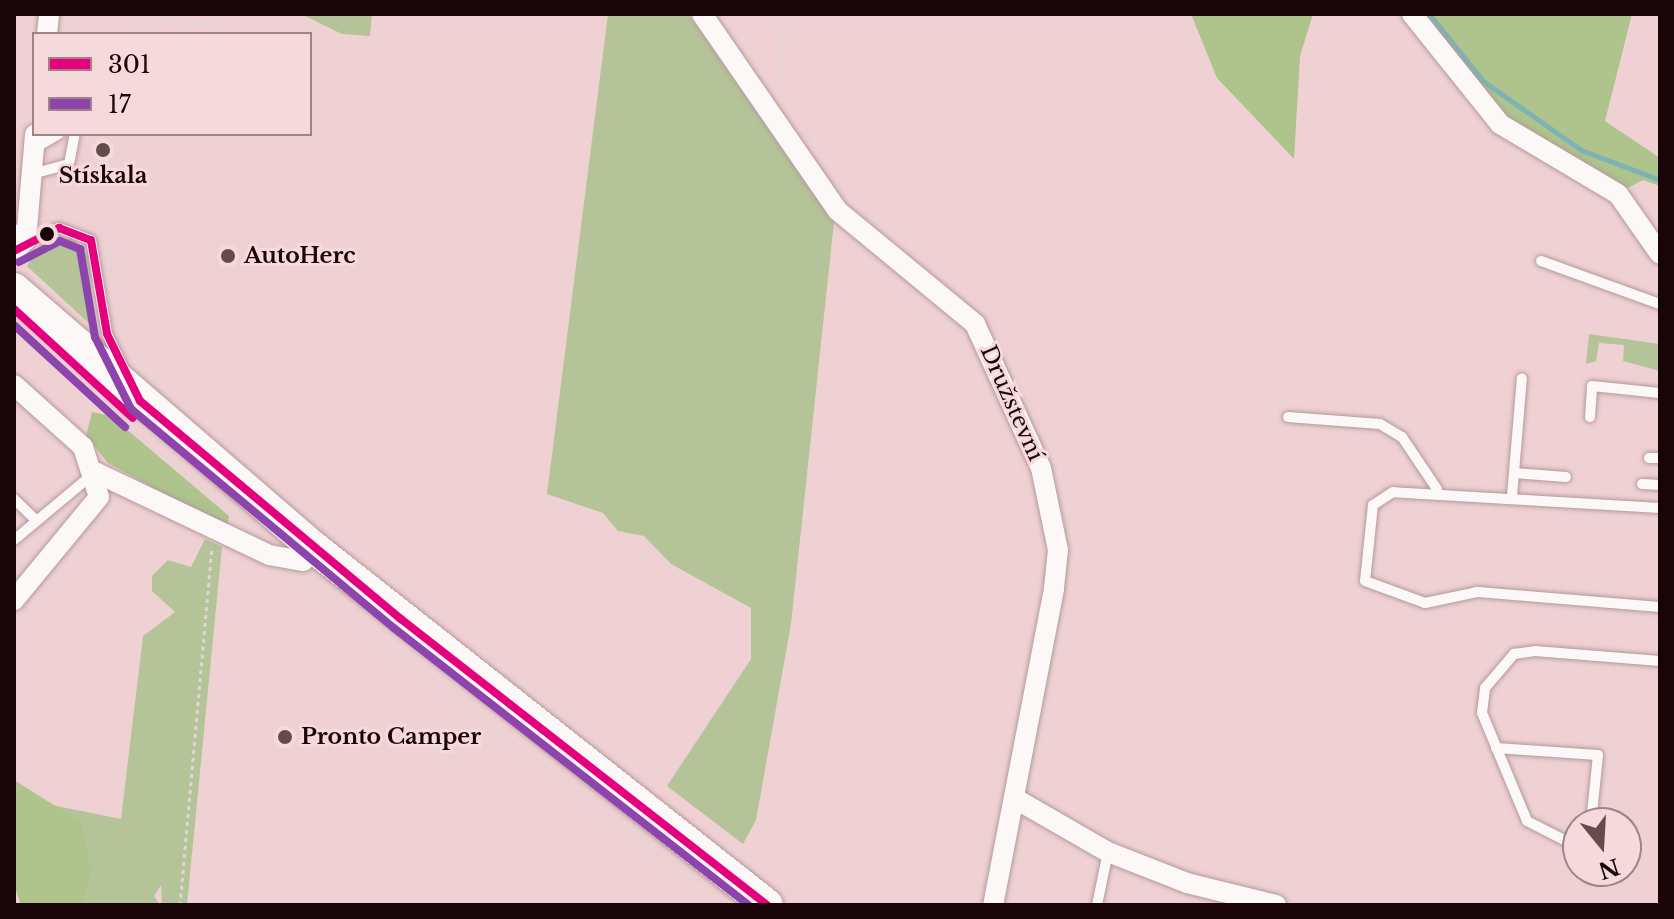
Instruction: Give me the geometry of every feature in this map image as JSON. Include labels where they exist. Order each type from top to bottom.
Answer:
[{"type":"main road","points":[[14,289],[140,401],[390,610],[774,895]]},
{"type":"main road","points":[[14,309],[303,561],[742,905]]},
{"type":"street","name":"Družstevní","points":[[702,14],[838,211],[975,324],[1041,468],[1058,550],[993,905]]},
{"type":"street","points":[[1412,14],[1500,124],[1618,194],[1660,254]]},
{"type":"street","points":[[20,236],[34,142]]},
{"type":"street","points":[[14,385],[83,447],[95,472],[99,497],[85,524],[14,600]]},
{"type":"street","points":[[95,472],[214,529],[303,561]]},
{"type":"street","points":[[1014,798],[1108,852],[1276,905]]},
{"type":"lane","points":[[30,175],[69,164],[75,136]]},
{"type":"lane","points":[[20,236],[59,228],[91,240],[107,334],[140,401]]},
{"type":"lane","points":[[1541,261],[1660,304]]},
{"type":"lane","points":[[1512,496],[1522,378]]},
{"type":"lane","points":[[1590,417],[1592,386],[1660,393]]},
{"type":"lane","points":[[1288,417],[1380,424],[1402,437],[1437,489]]},
{"type":"lane","points":[[14,540],[34,518],[95,472]]},
{"type":"lane","points":[[1514,473],[1566,477]]},
{"type":"lane","points":[[1642,484],[1660,485]]},
{"type":"lane","points":[[1660,508],[1437,489],[1393,492],[1373,505],[1365,581],[1425,603],[1477,592],[1660,607]]},
{"type":"lane","points":[[14,499],[34,518]]},
{"type":"lane","points":[[1562,839],[1527,821],[1482,713],[1485,688],[1514,654],[1660,661]]},
{"type":"lane","points":[[1496,748],[1598,755],[1593,807]]},
{"type":"lane","points":[[1097,905],[1108,852]]},
{"type":"path","points":[[134,14],[217,26]]},
{"type":"path","points":[[202,24],[204,14]]},
{"type":"path","points":[[778,123],[784,14]]},
{"type":"path","points":[[20,236],[75,219]]},
{"type":"path","points":[[100,233],[113,262],[114,295]]},
{"type":"path","points":[[180,905],[214,529]]},
{"type":"path","points":[[774,895],[807,905]]},
{"type":"green space","points":[[301,14],[372,14],[370,36],[342,34]]},
{"type":"green space","points":[[608,14],[688,14],[834,222],[791,624],[756,820],[743,844],[667,786],[751,659],[751,608],[671,564],[644,536],[618,531],[603,513],[547,494]]},
{"type":"green space","points":[[1191,14],[1313,14],[1300,56],[1294,159],[1217,78]]},
{"type":"green space","points":[[1421,14],[1632,14],[1605,121],[1660,158],[1660,186],[1643,180],[1624,190],[1504,117]]},
{"type":"green space","points":[[72,238],[89,255],[94,328],[27,266],[42,241]]},
{"type":"green space","points":[[1589,334],[1660,344],[1660,371],[1623,361],[1624,345],[1599,343],[1596,361],[1586,364]]},
{"type":"green space","points":[[92,412],[111,416],[229,516],[227,528],[108,463],[86,436]]},
{"type":"green space","points":[[205,539],[222,547],[187,905],[162,905],[161,885],[154,896],[160,905],[83,905],[92,874],[42,803],[121,819],[143,636],[175,612],[152,591],[152,576],[168,560],[191,567]]},
{"type":"green space","points":[[14,780],[81,822],[92,874],[83,905],[21,905],[14,884]]},
{"type":"waterway","points":[[1429,14],[1483,81],[1581,150],[1660,180]]},
{"type":"transit line","name":"301","points":[[14,251],[59,228],[91,240],[107,334],[140,401],[401,619],[767,905]]},
{"type":"transit line","name":"17","points":[[19,262],[60,241],[80,249],[95,337],[131,409],[394,628],[748,905]]},
{"type":"transit line","name":"301","points":[[14,309],[133,418]]},
{"type":"transit line","name":"17","points":[[14,325],[125,427]]},
{"type":"place","name":"Stískala","points":[[103,150]]},
{"type":"place","name":"AutoHerc","points":[[228,256]]},
{"type":"place","name":"Pronto Camper","points":[[285,737]]}]
